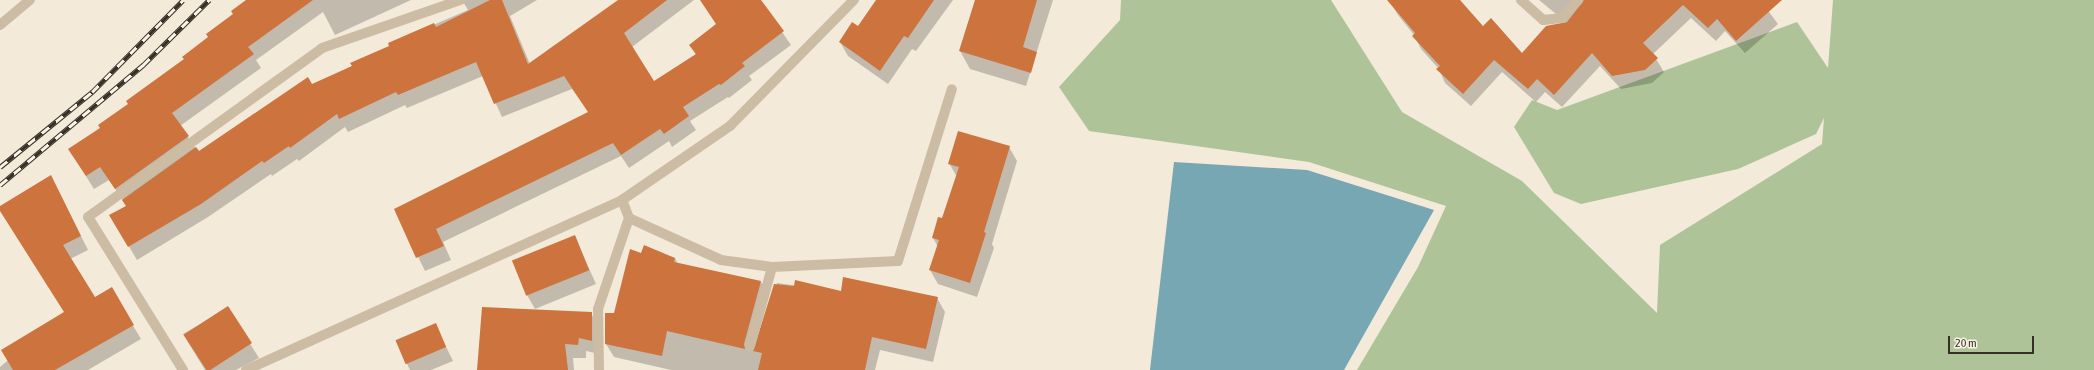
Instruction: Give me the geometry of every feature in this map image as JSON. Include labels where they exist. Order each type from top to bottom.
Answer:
[{"type":"street","points":[[0,25],[30,0]]},
{"type":"street","points":[[183,370],[88,218],[322,48],[433,4],[461,0]]},
{"type":"street","points":[[246,370],[622,200],[730,126],[854,0]]},
{"type":"street","points":[[1520,0],[1543,20],[1562,18],[1578,0]]},
{"type":"street","points":[[629,218],[721,260],[772,267],[898,261],[952,90]]},
{"type":"street","points":[[599,370],[598,309],[629,218],[622,200]]},
{"type":"street","points":[[750,346],[772,267]]},
{"type":"green space","points":[[1121,0],[1331,0],[1402,112],[1522,181],[1657,313],[1660,245],[1822,144],[1824,118],[1816,134],[1738,169],[1581,204],[1554,193],[1514,127],[1532,100],[1557,110],[1797,22],[1828,68],[1833,0],[2094,0],[2094,370],[1357,370],[1418,267],[1446,206],[1309,162],[1089,131],[1059,87],[1120,20]]},
{"type":"water","points":[[1174,162],[1307,170],[1434,210],[1344,370],[1150,370]]},
{"type":"building","points":[[246,0],[313,0],[248,47],[254,54],[172,113],[189,136],[115,189],[100,167],[86,176],[68,149],[100,128],[98,125],[128,104],[126,101],[184,59],[182,57],[208,37],[206,34],[233,14],[231,11]]},
{"type":"building","points":[[490,0],[502,0],[528,64],[618,0],[667,0],[624,33],[654,81],[696,54],[689,45],[716,24],[700,0],[761,0],[784,31],[742,63],[745,66],[721,85],[719,84],[683,107],[689,116],[664,134],[660,129],[621,155],[613,143],[436,229],[444,246],[416,258],[394,209],[588,112],[564,76],[494,104],[476,62],[398,95],[396,92],[339,119],[337,114],[290,148],[289,146],[264,163],[262,161],[201,204],[128,247],[109,215],[126,206],[122,200],[196,147],[199,151],[308,77],[312,84],[352,66],[350,63],[389,46],[388,43],[434,23],[436,27]]},
{"type":"building","points":[[876,0],[934,0],[908,38],[904,36],[880,71],[839,42],[852,22],[858,26]]},
{"type":"building","points":[[975,0],[1037,0],[1023,47],[1037,52],[1031,73],[959,51]]},
{"type":"building","points":[[1387,0],[1460,0],[1483,26],[1491,18],[1522,53],[1546,26],[1567,22],[1584,0],[1782,0],[1736,41],[1717,19],[1708,28],[1683,5],[1643,43],[1658,58],[1645,70],[1612,76],[1592,53],[1554,95],[1537,79],[1528,89],[1494,60],[1463,94],[1436,69],[1440,66],[1412,36],[1415,33]]},
{"type":"building","points":[[958,131],[1010,146],[984,232],[986,233],[970,283],[929,270],[939,240],[932,238],[938,217],[942,218],[959,167],[948,164]]},
{"type":"building","points":[[51,175],[81,236],[63,245],[95,297],[112,287],[134,325],[55,370],[13,370],[1,350],[64,312],[0,211],[0,206]]},
{"type":"building","points":[[575,235],[589,270],[526,296],[512,260]]},
{"type":"building","points":[[644,245],[675,258],[674,262],[761,281],[744,344],[745,349],[667,331],[662,356],[605,344],[605,313],[614,313],[630,249],[641,253]]},
{"type":"building","points":[[843,277],[938,297],[926,349],[872,337],[865,370],[758,370],[762,353],[753,351],[774,284],[794,286],[795,280],[841,291]]},
{"type":"building","points":[[228,306],[252,343],[210,370],[206,370],[184,335]]},
{"type":"building","points":[[482,307],[592,312],[592,341],[579,338],[578,345],[565,344],[568,370],[477,370]]},
{"type":"building","points":[[436,323],[446,347],[406,364],[395,340]]},
{"type":"railway","points":[[0,167],[92,92],[183,0]]},
{"type":"railway","points":[[0,185],[143,65],[209,0]]}]
